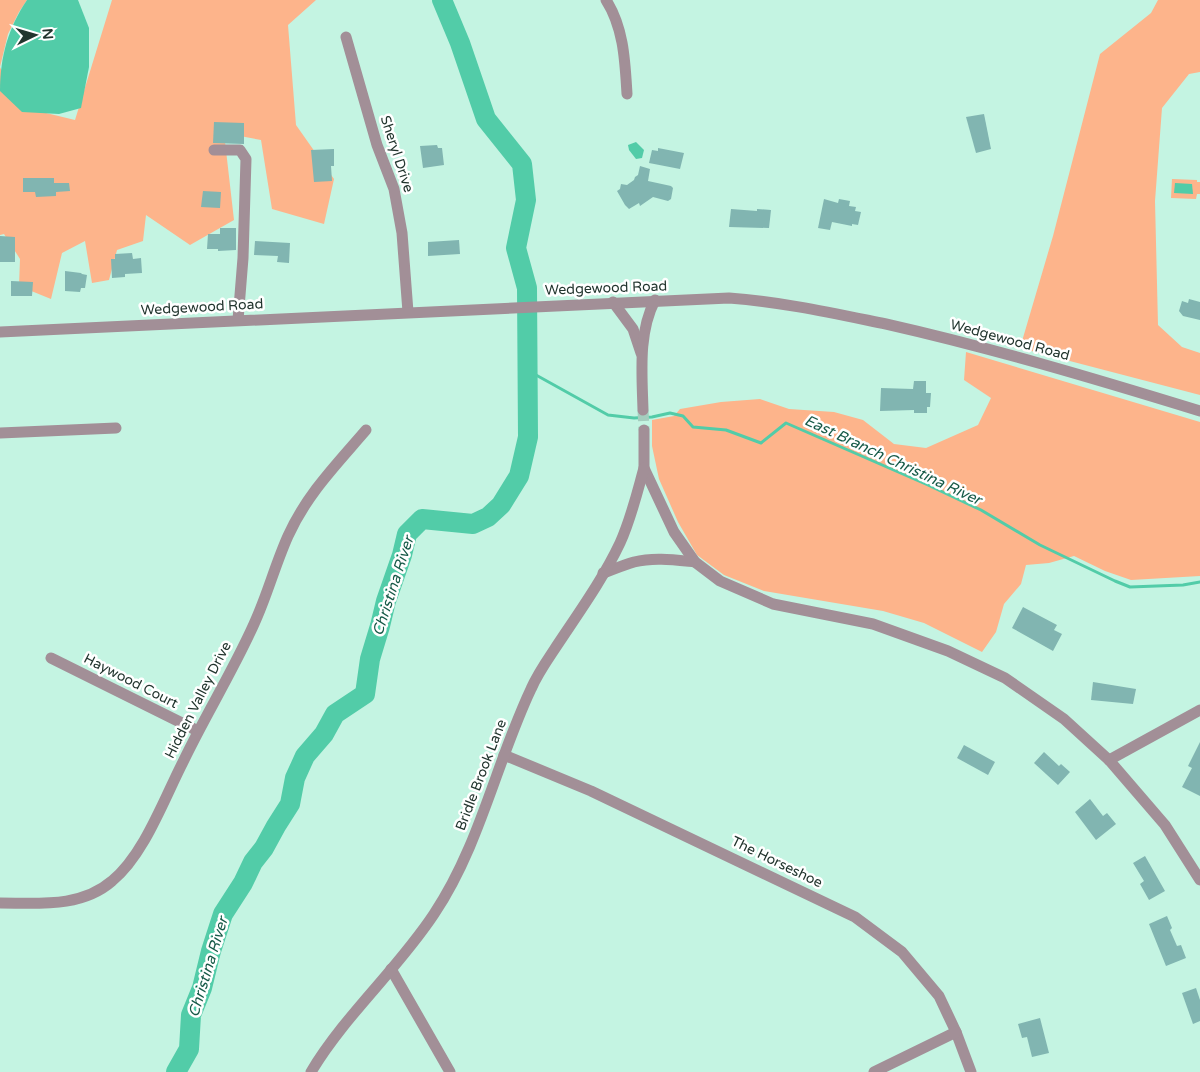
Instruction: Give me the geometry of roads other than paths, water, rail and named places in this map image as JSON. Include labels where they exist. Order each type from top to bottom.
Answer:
[{"type":"street","points":[[606,0],[613,10],[621,35],[628,94]]},
{"type":"street","name":"Sheryl Drive","points":[[346,37],[377,145],[394,189],[402,233],[408,312]]},
{"type":"street","points":[[214,150],[240,150],[246,159],[244,258],[238,320]]},
{"type":"street","name":"Wedgewood Road","points":[[0,332],[520,306],[729,298],[784,303],[947,338],[1093,378],[1200,412]]},
{"type":"street","points":[[643,410],[642,356],[650,312],[656,300]]},
{"type":"street","points":[[613,302],[633,328],[642,356]]},
{"type":"street","points":[[0,433],[116,428]]},
{"type":"street","name":"Hidden Valley Drive","points":[[0,903],[53,903],[72,900],[95,893],[112,882],[127,867],[142,845],[253,625],[288,537],[300,513],[318,485],[366,430]]},
{"type":"street","points":[[644,430],[644,468],[674,532],[695,562],[720,582],[773,604],[873,624],[948,651],[1005,678],[1064,719],[1110,760],[1165,825],[1200,880]]},
{"type":"street","name":"Bridle Brook Lane","points":[[311,1072],[345,1023],[434,915],[452,883],[467,854],[532,687],[604,573],[620,544],[630,518],[644,468]]},
{"type":"street","points":[[604,573],[635,562],[651,560],[666,559],[695,562]]},
{"type":"street","name":"Haywood Court","points":[[51,658],[198,731]]},
{"type":"street","points":[[1110,760],[1200,710]]},
{"type":"street","name":"The Horseshoe","points":[[504,755],[591,791],[855,917],[902,952],[939,996],[956,1032],[971,1072]]},
{"type":"street","points":[[391,969],[450,1072]]},
{"type":"street","points":[[874,1072],[956,1032]]},
{"type":"waterway","name":"Christina River","points":[[176,1072],[189,1049],[191,1015],[202,988],[223,914],[290,804],[295,778],[305,756],[324,734],[335,714],[365,694],[370,659],[407,534],[422,519],[473,524],[488,517],[501,505],[519,476],[528,437],[527,288],[516,248],[526,200],[522,164],[486,119],[460,43],[442,0]]},
{"type":"waterway","name":"East Branch Christina River","points":[[527,370],[608,415],[634,418],[670,413],[683,416],[693,427],[726,430],[761,443],[786,423],[981,510],[1040,545],[1130,587],[1183,585],[1200,582]]},
{"type":"tunnel","points":[[643,410],[644,430]]}]
